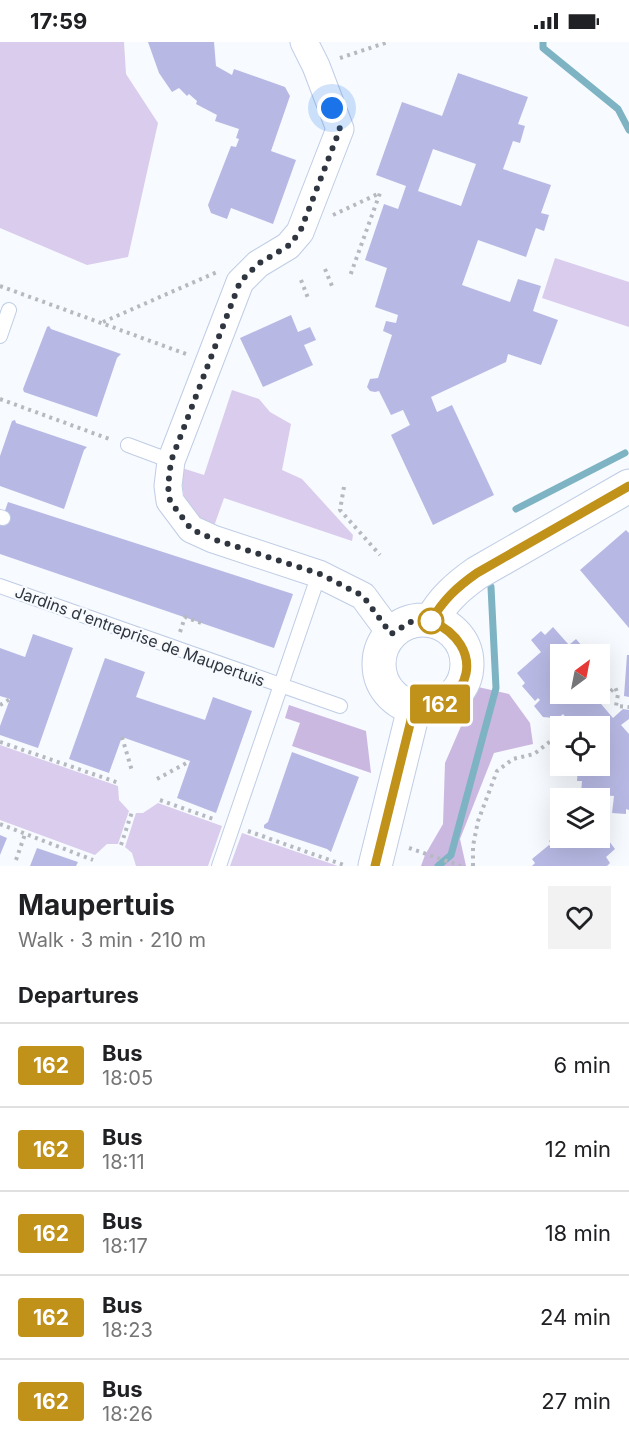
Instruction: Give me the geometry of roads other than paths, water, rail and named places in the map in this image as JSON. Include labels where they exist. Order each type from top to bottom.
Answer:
[{"type":"street","points":[[304,42],[316,66],[340,129],[300,232],[288,246],[258,264],[240,282],[171,461],[168,486],[170,501],[191,529],[213,539],[320,574],[363,596],[391,634]]},
{"type":"street","points":[[431,621],[438,608],[454,589],[477,573],[629,486]]},
{"type":"street","points":[[414,620],[431,621],[452,632],[462,644],[466,660],[465,676],[458,691],[446,702],[430,708],[414,708],[399,702],[388,691],[381,678],[379,662],[382,647],[391,634],[414,620]]},
{"type":"street","points":[[359,865],[414,708]]},
{"type":"lane","points":[[0,336],[9,310]]},
{"type":"lane","points":[[128,445],[171,461]]},
{"type":"lane","name":"Jardins d'entreprise de Maupertuis","points":[[219,866],[320,574]]},
{"type":"lane","name":"Jardins d'entreprise de Maupertuis","points":[[0,586],[340,705]]},
{"type":"waterway","points":[[543,42],[543,48],[618,109],[629,130]]},
{"type":"waterway","points":[[516,509],[625,453]]},
{"type":"waterway","points":[[438,866],[451,855],[496,688],[491,587]]}]
